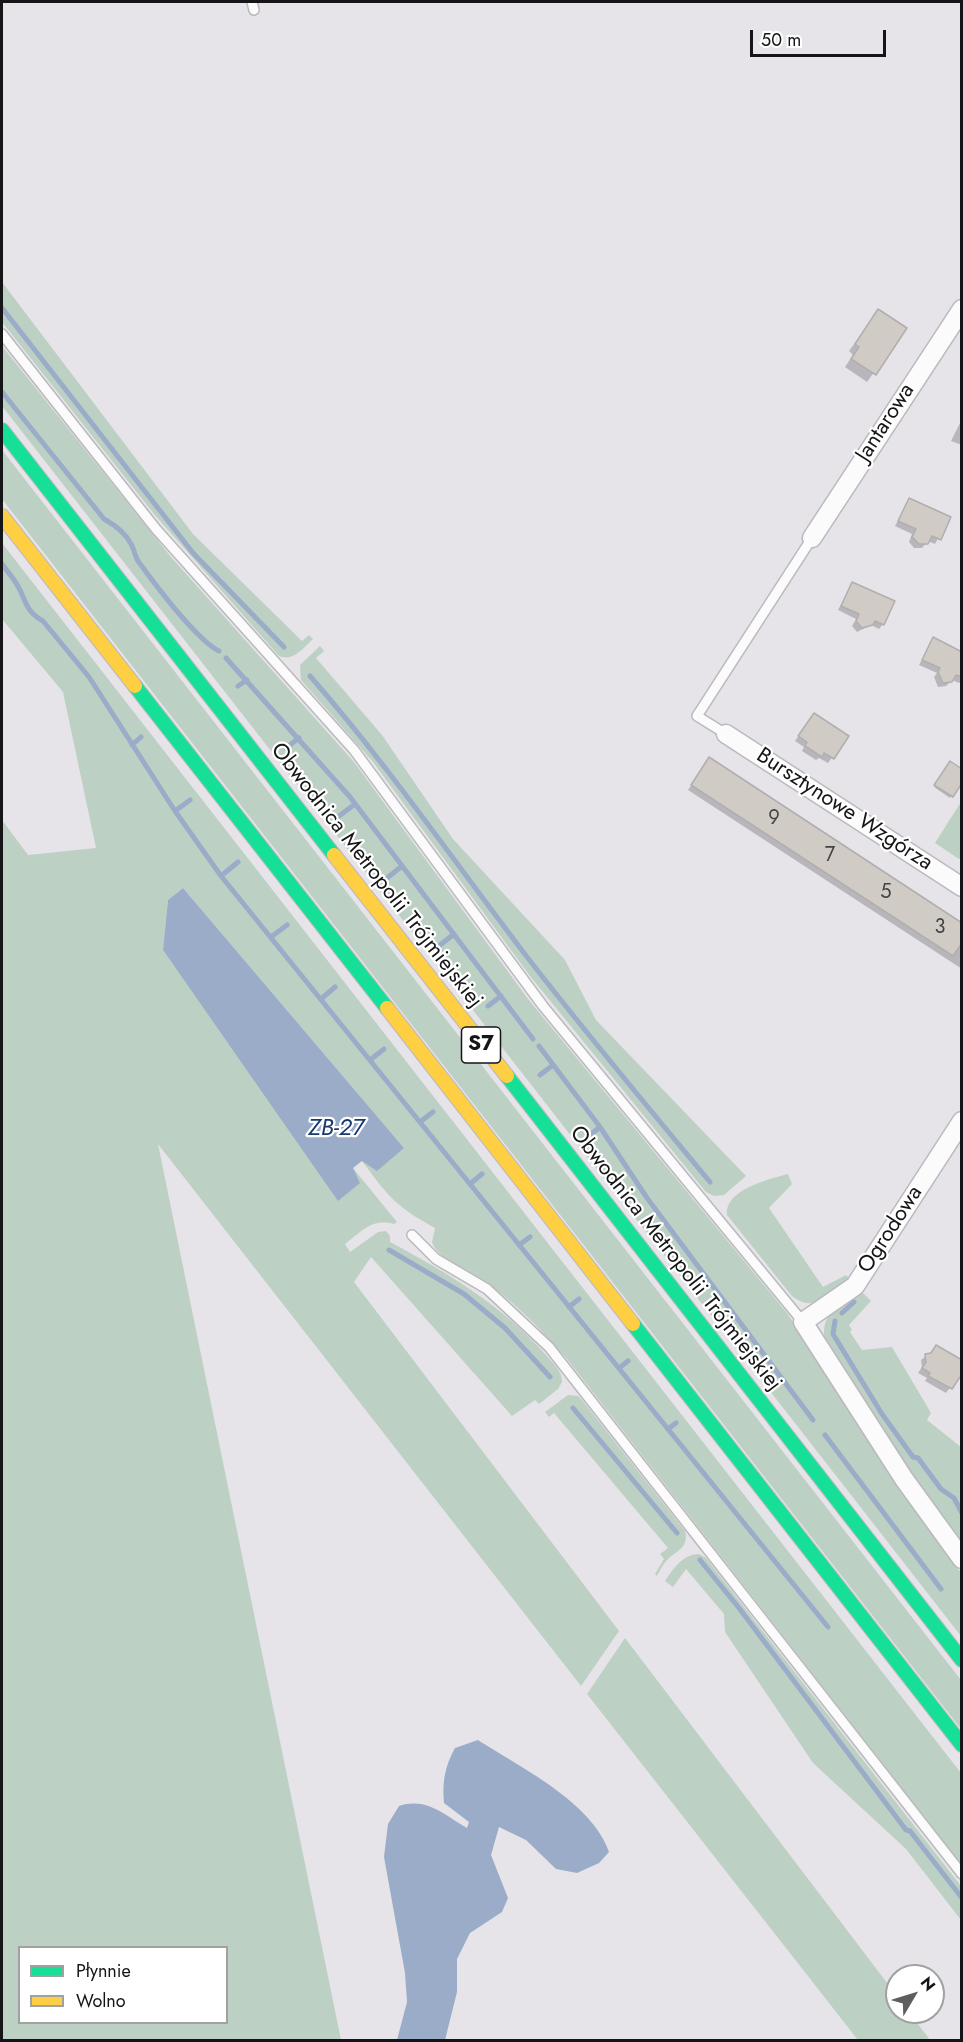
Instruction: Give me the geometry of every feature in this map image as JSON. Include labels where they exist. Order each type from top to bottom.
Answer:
[{"type":"highway","name":"Obwodnica Metropolii Trójmiejskiej","points":[[2,430],[962,1660]]},
{"type":"highway","name":"S7","points":[[2,516],[962,1745]]},
{"type":"street","name":"Jantarowa","points":[[812,538],[962,309]]},
{"type":"street","name":"Bursztynowe Wzgórza","points":[[726,734],[962,887]]},
{"type":"street","name":"Ogrodowa","points":[[802,1322],[855,1286],[962,1121]]},
{"type":"street","points":[[802,1322],[910,1488],[962,1559]]},
{"type":"lane","points":[[2,334],[156,529],[354,750],[543,1006],[802,1322]]},
{"type":"lane","points":[[726,734],[697,716],[812,538]]},
{"type":"lane","points":[[412,1235],[436,1259],[487,1289],[549,1347],[962,1874]]},
{"type":"green space","points":[[2,282],[193,534],[302,641],[309,635],[313,639],[298,653],[289,657],[279,656],[154,514],[2,322]]},
{"type":"green space","points":[[2,346],[171,557],[354,762],[528,999],[787,1313],[890,1471],[961,1573],[961,1636],[2,406]]},
{"type":"green space","points":[[2,450],[961,1680],[961,1729],[2,499]]},
{"type":"green space","points":[[2,543],[961,1773],[961,1864],[567,1359],[500,1293],[439,1253],[432,1242],[435,1228],[401,1206],[379,1183],[362,1161],[404,1148],[183,888],[168,900],[163,950],[268,1099],[353,1168],[397,1222],[373,1224],[362,1230],[345,1244],[350,1252],[378,1232],[386,1231],[390,1236],[390,1242],[453,1278],[493,1305],[529,1337],[559,1371],[562,1382],[558,1389],[539,1404],[535,1400],[512,1416],[371,1257],[354,1282],[619,1631],[581,1686],[158,1144],[341,2040],[2,2040],[2,820],[28,855],[96,848],[63,692],[2,619]]},
{"type":"green space","points":[[320,646],[324,651],[316,658],[382,735],[453,839],[565,960],[596,1020],[746,1176],[724,1195],[714,1196],[706,1192],[530,976],[373,762],[301,680],[300,665]]},
{"type":"green space","points":[[961,802],[962,856],[959,859],[935,843]]},
{"type":"green space","points":[[788,1174],[792,1184],[769,1208],[823,1287],[846,1275],[852,1282],[815,1303],[800,1301],[792,1296],[727,1215],[728,1206],[740,1192]]},
{"type":"green space","points":[[858,1288],[871,1301],[849,1325],[852,1330],[850,1332],[862,1350],[892,1347],[931,1413],[927,1420],[961,1447],[961,1548],[826,1343],[825,1325],[832,1311]]},
{"type":"green space","points":[[568,1395],[578,1396],[582,1400],[685,1531],[684,1545],[667,1561],[657,1576],[655,1574],[664,1559],[660,1554],[668,1548],[554,1413],[549,1417],[545,1412]]},
{"type":"green space","points":[[699,1554],[706,1558],[961,1886],[961,1920],[906,1849],[813,1763],[725,1632],[724,1614],[686,1569],[673,1587],[665,1581],[683,1559]]},
{"type":"green space","points":[[625,1638],[885,1980],[885,2024],[918,2024],[930,2040],[858,2040],[587,1694]]},
{"type":"water","name":"ZB-27","points":[[183,888],[404,1148],[377,1171],[362,1161],[353,1168],[360,1183],[338,1201],[163,950],[168,900]]},
{"type":"water","points":[[478,1740],[534,1775],[571,1802],[600,1834],[609,1852],[599,1863],[577,1873],[556,1869],[526,1840],[499,1827],[491,1855],[508,1898],[502,1912],[470,1933],[457,1959],[457,1992],[445,2040],[397,2040],[407,2002],[405,1973],[384,1857],[388,1824],[399,1806],[418,1804],[435,1809],[467,1828],[469,1822],[444,1803],[443,1788],[449,1761],[455,1748]]},
{"type":"building","points":[[878,309],[907,328],[876,375],[851,359],[859,347],[855,344]]},
{"type":"building","points":[[909,498],[951,517],[941,540],[932,536],[928,544],[919,544],[912,537],[916,529],[898,521]]},
{"type":"building","points":[[852,582],[895,601],[884,625],[875,621],[873,625],[862,628],[856,621],[859,614],[841,606]]},
{"type":"building","points":[[933,637],[962,652],[962,677],[956,675],[952,682],[943,683],[938,672],[940,668],[922,660]]},
{"type":"building","points":[[814,713],[849,736],[834,759],[824,753],[822,757],[805,746],[807,742],[798,736]]},
{"type":"building","points":[[709,757],[962,923],[962,943],[953,956],[691,785]]},
{"type":"building","points":[[950,761],[962,769],[962,783],[953,797],[934,785]]},
{"type":"building","points":[[936,1345],[962,1360],[962,1374],[952,1389],[928,1376],[930,1373],[922,1368],[926,1362],[925,1354],[931,1353]]},
{"type":"waterway","points":[[2,308],[193,553],[284,647]]},
{"type":"waterway","points":[[2,392],[104,519],[126,536],[138,561],[176,610],[199,635],[219,651]]},
{"type":"waterway","points":[[2,564],[16,583],[32,613],[43,621],[89,677],[175,811],[221,876],[828,1627]]},
{"type":"waterway","points":[[226,658],[350,797],[533,1039]]},
{"type":"waterway","points":[[310,676],[393,778],[547,982],[710,1182]]},
{"type":"waterway","points":[[238,686],[247,680]]},
{"type":"waterway","points":[[132,745],[141,737]]},
{"type":"waterway","points":[[286,748],[299,738]]},
{"type":"waterway","points":[[175,811],[190,800]]},
{"type":"waterway","points":[[339,816],[355,804]]},
{"type":"waterway","points":[[221,876],[238,862]]},
{"type":"waterway","points":[[387,878],[402,866]]},
{"type":"waterway","points":[[271,937],[287,925]]},
{"type":"waterway","points":[[440,945],[454,934]]},
{"type":"waterway","points":[[321,999],[335,987]]},
{"type":"waterway","points":[[488,1006],[501,996]]},
{"type":"waterway","points":[[539,1046],[600,1127],[647,1198],[813,1420]]},
{"type":"waterway","points":[[370,1060],[384,1049]]},
{"type":"waterway","points":[[540,1075],[553,1065]]},
{"type":"waterway","points":[[420,1122],[433,1112]]},
{"type":"waterway","points":[[589,1136],[600,1127]]},
{"type":"waterway","points":[[470,1184],[482,1174]]},
{"type":"waterway","points":[[519,1245],[530,1237]]},
{"type":"waterway","points":[[389,1250],[464,1294],[505,1328],[550,1377]]},
{"type":"waterway","points":[[569,1307],[579,1299]]},
{"type":"waterway","points":[[842,1313],[854,1302]]},
{"type":"waterway","points":[[835,1321],[833,1334],[882,1414],[913,1457],[918,1458],[941,1489],[954,1498],[962,1513]]},
{"type":"waterway","points":[[619,1368],[628,1361]]},
{"type":"waterway","points":[[573,1408],[677,1533]]},
{"type":"waterway","points":[[668,1429],[676,1423]]},
{"type":"waterway","points":[[825,1435],[941,1589]]},
{"type":"waterway","points":[[700,1560],[739,1608],[906,1830],[910,1831],[962,1898]]},
{"type":"traffic: fast","points":[[2,430],[334,855]]},
{"type":"traffic: fast","points":[[135,686],[387,1008]]},
{"type":"traffic: fast","points":[[507,1076],[962,1660]]},
{"type":"traffic: fast","points":[[633,1324],[962,1745]]},
{"type":"traffic: slow","points":[[2,516],[135,686]]},
{"type":"traffic: slow","points":[[334,855],[507,1076]]},
{"type":"traffic: slow","points":[[387,1008],[633,1324]]}]
